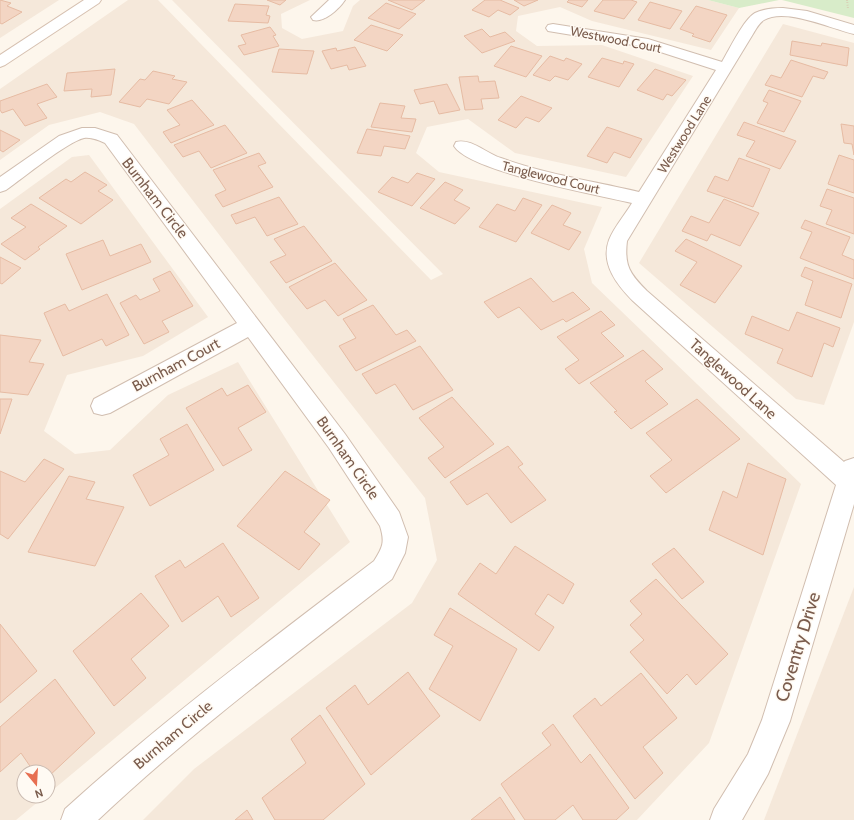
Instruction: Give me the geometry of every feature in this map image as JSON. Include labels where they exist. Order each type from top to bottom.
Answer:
[{"type":"street","points":[[0,62],[94,0]]},
{"type":"street","points":[[318,17],[338,0]]},
{"type":"street","name":"Westwood Lane","points":[[618,267],[616,255],[618,241],[758,17],[771,13],[785,12],[798,14],[854,30]]},
{"type":"street","name":"Westwood Court","points":[[553,28],[648,43],[725,68]]},
{"type":"street","name":"Burnham Circle","points":[[0,186],[65,140],[82,133],[95,133],[111,139],[120,153],[252,325],[337,441],[390,520],[396,537],[393,553],[383,570],[188,721],[100,797],[76,820]]},
{"type":"street","name":"Tanglewood Court","points":[[462,146],[485,159],[516,170],[644,199]]},
{"type":"street","name":"Tanglewood Lane","points":[[618,267],[625,281],[640,296],[852,477]]},
{"type":"street","name":"Burnham Court","points":[[102,406],[252,325]]},
{"type":"street","name":"Coventry Drive","points":[[724,820],[758,764],[776,722],[852,477]]},
{"type":"shaded area","points":[[0,0],[59,0],[0,38]]},
{"type":"shaded area","points":[[128,0],[158,0],[431,280],[443,274],[172,0],[310,0],[281,14],[282,28],[302,39],[343,31],[353,6],[360,0],[708,0],[739,8],[711,50],[592,21],[560,7],[518,16],[516,31],[537,46],[602,45],[693,76],[626,177],[515,153],[468,119],[427,127],[416,153],[439,172],[602,207],[584,249],[592,283],[801,484],[709,743],[637,820],[143,820],[194,769],[412,603],[437,560],[425,498],[281,315],[134,124],[100,112],[49,125],[0,160],[0,89]]},
{"type":"shaded area","points":[[783,24],[854,43],[854,322],[824,405],[796,399],[639,263]]},
{"type":"shaded area","points":[[89,155],[208,317],[143,356],[67,375],[44,431],[75,454],[110,450],[168,395],[238,362],[350,542],[56,787],[56,764],[16,764],[16,804],[35,804],[16,820],[0,820],[0,209],[72,157]]},
{"type":"shaded area","points":[[854,587],[854,820],[764,820]]},
{"type":"green space","points":[[708,0],[779,0],[739,8]]},
{"type":"green space","points":[[782,0],[854,0],[854,18]]},
{"type":"building","points":[[0,0],[11,3],[7,6],[22,12],[2,24],[0,23]]},
{"type":"building","points":[[267,0],[286,0],[280,5]]},
{"type":"building","points":[[388,0],[425,0],[412,10]]},
{"type":"building","points":[[485,0],[500,0],[519,8],[510,15],[498,10],[489,17],[472,10]]},
{"type":"building","points":[[514,0],[538,0],[524,6]]},
{"type":"building","points":[[569,0],[588,0],[582,7],[567,2]]},
{"type":"building","points":[[603,0],[631,0],[637,2],[624,19],[594,11]]},
{"type":"building","points":[[650,2],[682,11],[670,29],[638,20]]},
{"type":"building","points":[[386,3],[416,14],[399,29],[368,18]]},
{"type":"building","points":[[235,4],[269,6],[266,15],[270,16],[268,23],[228,21]]},
{"type":"building","points":[[696,6],[727,15],[710,42],[692,36],[694,34],[680,29]]},
{"type":"building","points":[[371,25],[403,35],[387,51],[354,40]]},
{"type":"building","points":[[270,27],[276,35],[273,36],[279,46],[244,55],[238,46],[246,44],[241,35]]},
{"type":"building","points":[[482,29],[490,37],[505,32],[515,41],[482,53],[464,36]]},
{"type":"building","points":[[792,41],[821,46],[822,43],[849,48],[847,66],[790,55]]},
{"type":"building","points":[[511,46],[542,56],[526,77],[494,66]]},
{"type":"building","points":[[355,47],[366,66],[349,70],[347,65],[331,69],[322,51],[336,48],[337,51]]},
{"type":"building","points":[[279,49],[314,51],[307,74],[272,72]]},
{"type":"building","points":[[550,56],[564,61],[566,58],[582,64],[568,80],[555,76],[550,81],[533,75]]},
{"type":"building","points":[[602,58],[623,64],[624,61],[634,64],[619,87],[588,77]]},
{"type":"building","points":[[791,60],[828,72],[824,79],[813,76],[802,97],[765,85],[771,75],[781,78]]},
{"type":"building","points":[[115,69],[111,95],[91,97],[92,89],[64,91],[67,73]]},
{"type":"building","points":[[655,69],[686,80],[672,96],[667,94],[663,100],[637,90]]},
{"type":"building","points":[[153,71],[175,76],[172,79],[187,82],[169,104],[147,99],[140,107],[119,102],[140,79],[145,80]]},
{"type":"building","points":[[478,76],[479,82],[495,81],[499,98],[481,99],[483,109],[465,110],[459,77]]},
{"type":"building","points":[[47,84],[57,97],[37,104],[47,118],[25,126],[13,109],[2,113],[0,110],[0,101]]},
{"type":"building","points":[[447,84],[460,110],[439,114],[434,101],[420,104],[414,90]]},
{"type":"building","points":[[769,90],[801,101],[784,132],[757,123],[768,103],[763,101]]},
{"type":"building","points":[[521,96],[552,108],[539,122],[526,117],[516,128],[498,120]]},
{"type":"building","points":[[192,100],[214,125],[171,143],[163,132],[180,125],[167,110]]},
{"type":"building","points":[[380,103],[405,106],[401,118],[416,119],[412,132],[371,127]]},
{"type":"building","points":[[744,122],[796,141],[780,169],[746,156],[755,141],[737,135]]},
{"type":"building","points":[[841,124],[854,126],[854,155],[852,144],[844,143]]},
{"type":"building","points":[[225,125],[247,153],[211,168],[199,151],[183,157],[174,145]]},
{"type":"building","points":[[607,127],[642,139],[630,158],[614,152],[607,163],[587,156]]},
{"type":"building","points":[[367,129],[410,136],[405,149],[384,146],[381,156],[357,153]]},
{"type":"building","points":[[0,130],[20,140],[3,152],[0,150]]},
{"type":"building","points":[[259,153],[266,163],[258,166],[273,187],[223,207],[215,195],[226,190],[213,170]]},
{"type":"building","points":[[839,155],[854,160],[854,193],[828,184]]},
{"type":"building","points":[[739,158],[770,169],[753,207],[707,191],[715,176],[728,181]]},
{"type":"building","points":[[85,172],[107,185],[98,191],[113,200],[81,224],[39,198],[66,179],[71,182]]},
{"type":"building","points":[[417,173],[435,179],[412,206],[378,192],[392,177],[408,183]]},
{"type":"building","points":[[445,182],[463,190],[454,200],[470,208],[455,224],[420,208]]},
{"type":"building","points":[[827,189],[854,198],[854,234],[826,224],[832,210],[820,206]]},
{"type":"building","points":[[279,197],[298,224],[267,236],[255,217],[236,224],[231,215]]},
{"type":"building","points":[[523,198],[542,205],[516,242],[479,227],[497,204],[515,211]]},
{"type":"building","points":[[724,199],[759,213],[740,246],[711,234],[707,241],[682,231],[691,216],[709,223]]},
{"type":"building","points":[[31,204],[67,226],[38,247],[40,249],[25,260],[1,244],[26,227],[11,218]]},
{"type":"building","points":[[552,205],[571,213],[563,225],[581,232],[569,250],[531,233]]},
{"type":"building","points":[[805,220],[850,237],[842,255],[854,260],[854,279],[800,258],[812,232],[801,228]]},
{"type":"building","points":[[304,226],[332,261],[286,283],[270,262],[286,255],[274,239]]},
{"type":"building","points":[[686,239],[742,266],[715,303],[680,285],[697,262],[675,251]]},
{"type":"building","points":[[103,240],[110,256],[141,244],[151,262],[82,290],[66,254]]},
{"type":"building","points":[[0,257],[21,268],[2,284],[0,283]]},
{"type":"building","points":[[335,263],[367,300],[338,316],[325,300],[307,309],[289,287]]},
{"type":"building","points":[[805,267],[852,284],[841,318],[805,305],[813,281],[801,276]]},
{"type":"building","points":[[170,271],[193,306],[162,321],[169,332],[144,344],[120,303],[136,295],[140,300],[160,291],[153,279]]},
{"type":"building","points":[[531,278],[553,302],[573,292],[590,309],[566,322],[563,319],[541,330],[519,307],[498,318],[484,302]]},
{"type":"building","points":[[107,294],[129,335],[106,346],[102,339],[63,356],[44,313],[65,304],[69,311]]},
{"type":"building","points":[[373,305],[396,335],[407,330],[416,341],[356,371],[339,346],[356,338],[343,319]]},
{"type":"building","points":[[601,311],[615,325],[601,333],[624,356],[579,384],[565,369],[579,360],[557,337]]},
{"type":"building","points":[[797,312],[840,328],[833,347],[824,343],[812,377],[777,363],[783,349],[745,334],[752,316],[789,331]]},
{"type":"building","points":[[0,335],[41,340],[29,362],[44,364],[28,395],[0,392]]},
{"type":"building","points":[[420,346],[453,390],[413,410],[395,384],[376,394],[362,374]]},
{"type":"building","points":[[643,350],[663,369],[645,381],[668,404],[631,429],[614,412],[617,411],[590,383]]},
{"type":"building","points":[[248,385],[266,412],[238,428],[252,450],[223,466],[186,408],[222,388],[227,396]]},
{"type":"building","points":[[452,397],[494,444],[445,478],[428,458],[444,447],[419,418]]},
{"type":"building","points":[[0,399],[12,399],[0,434]]},
{"type":"building","points":[[697,399],[740,439],[666,493],[650,476],[672,460],[646,433]]},
{"type":"building","points":[[187,424],[214,470],[150,506],[133,475],[169,455],[160,439]]},
{"type":"building","points":[[508,446],[523,464],[518,467],[546,500],[511,523],[487,493],[467,505],[450,482]]},
{"type":"building","points":[[44,459],[64,469],[8,539],[0,534],[0,471],[25,482]]},
{"type":"building","points":[[748,463],[786,479],[763,555],[709,530],[723,491],[737,498]]},
{"type":"building","points":[[285,471],[330,500],[304,532],[320,544],[299,570],[237,526]]},
{"type":"building","points":[[69,476],[95,482],[86,499],[124,507],[95,566],[28,552]]},
{"type":"building","points":[[223,543],[259,598],[231,617],[218,596],[182,622],[155,576],[180,560],[185,568]]},
{"type":"building","points":[[515,546],[574,584],[563,604],[548,594],[535,614],[554,627],[539,651],[458,594],[480,563],[496,574]]},
{"type":"building","points":[[674,548],[704,582],[682,599],[652,564]]},
{"type":"building","points":[[656,579],[728,654],[696,685],[687,674],[667,694],[630,652],[644,640],[630,625],[642,614],[630,601]]},
{"type":"building","points":[[141,593],[169,626],[131,659],[146,678],[114,706],[73,651]]},
{"type":"building","points":[[450,608],[517,649],[480,721],[429,689],[453,646],[434,635]]},
{"type":"building","points":[[0,624],[37,671],[0,703]]},
{"type":"building","points":[[408,672],[440,716],[371,775],[326,708],[355,685],[368,705]]},
{"type":"building","points":[[641,673],[677,718],[643,747],[663,773],[635,799],[573,716],[595,698],[601,706]]},
{"type":"building","points":[[55,679],[95,733],[56,770],[56,764],[29,764],[21,753],[0,772],[0,727]]},
{"type":"building","points":[[320,715],[365,784],[323,820],[275,820],[262,798],[306,763],[291,739]]},
{"type":"building","points":[[553,724],[581,763],[590,754],[629,808],[616,820],[583,820],[573,805],[555,820],[525,820],[501,784],[551,745],[542,733]]},
{"type":"building","points":[[500,797],[515,820],[471,820]]},
{"type":"building","points":[[247,810],[253,820],[235,820]]}]
